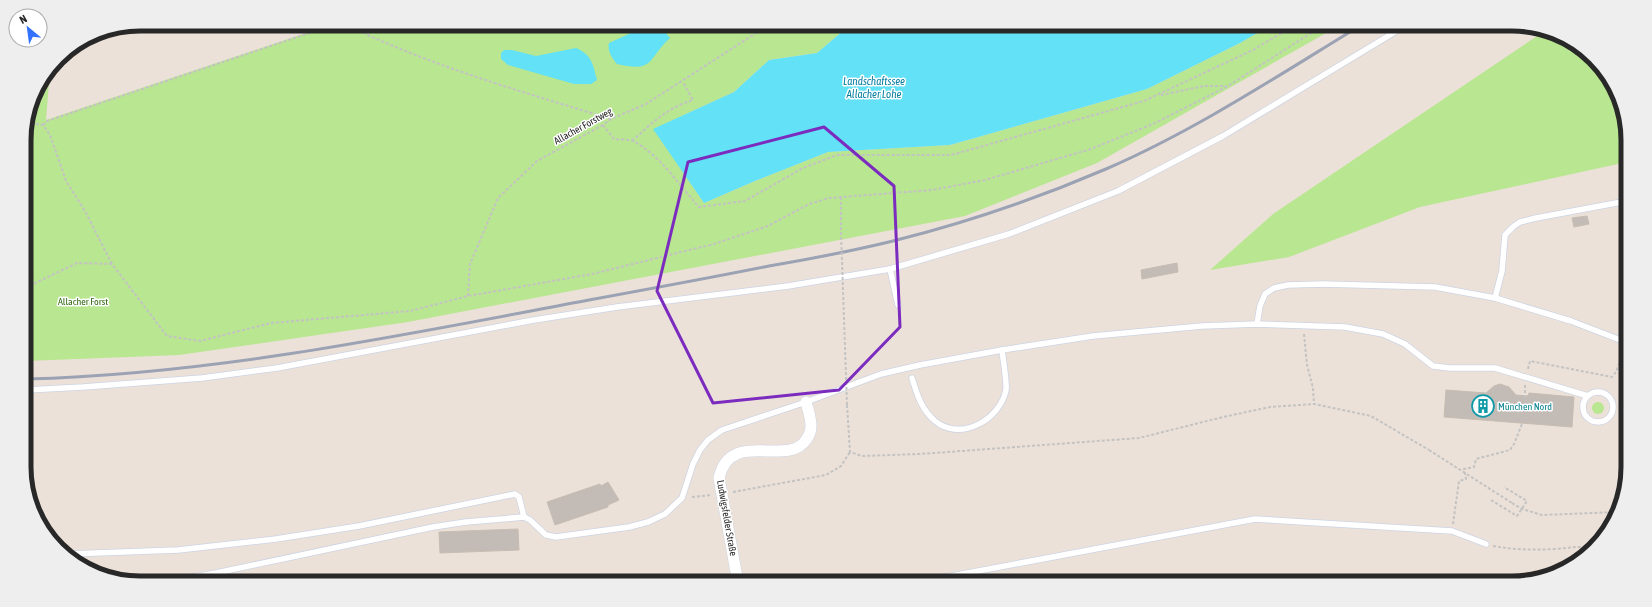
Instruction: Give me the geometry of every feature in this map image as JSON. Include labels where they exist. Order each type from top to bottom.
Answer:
[{"type":"street","name":"Ludwigsfelder Straße","points":[[737,576],[725,513],[717,494],[719,478],[724,464],[728,458],[735,454],[750,451],[789,450],[798,448],[805,442],[810,434],[812,425],[806,402]]},
{"type":"lane","points":[[31,390],[202,378],[277,368],[534,320],[617,307],[772,288],[890,270],[1009,234],[1118,191],[1223,136],[1396,31]]},
{"type":"lane","points":[[1495,298],[1502,271],[1505,235],[1514,226],[1520,222],[1536,218],[1621,202]]},
{"type":"lane","points":[[890,270],[898,305]]},
{"type":"lane","points":[[1257,324],[1260,306],[1265,294],[1274,288],[1288,285],[1323,284],[1434,288],[1495,298],[1571,321],[1621,340]]},
{"type":"lane","points":[[199,576],[433,527],[466,522],[524,517],[530,520],[546,534],[556,537],[629,527],[648,522],[665,514],[682,498],[700,450],[708,440],[722,430],[806,402],[881,374],[920,365],[1002,350],[1093,336],[1202,326],[1257,324],[1345,327],[1383,334],[1405,344],[1433,366],[1450,368],[1495,368],[1588,396],[1602,393],[1610,398],[1612,403],[1612,412],[1606,420],[1602,422],[1592,421],[1585,414],[1583,405],[1588,396]]},
{"type":"lane","points":[[912,378],[919,399],[926,411],[936,422],[950,429],[968,428],[985,422],[997,411],[1006,390],[1002,350]]},
{"type":"lane","points":[[74,554],[178,550],[276,539],[359,526],[515,494],[519,497],[524,517]]},
{"type":"lane","points":[[951,576],[1255,519],[1452,531],[1486,544]]},
{"type":"path","points":[[33,123],[43,125],[47,122],[315,31]]},
{"type":"path","points":[[358,31],[438,64],[611,119]]},
{"type":"path","name":"Allacher Forstweg","points":[[468,296],[470,264],[498,198],[537,161],[603,125],[611,119],[646,104],[683,82],[760,31]]},
{"type":"path","points":[[1158,96],[1253,50],[1285,31]]},
{"type":"path","points":[[43,125],[50,135],[66,181],[86,211],[112,264],[167,336],[200,341],[271,323],[410,311],[468,296],[592,274],[714,244],[768,226],[808,204],[829,198],[932,190],[985,180],[1042,165],[1091,149],[1153,124],[1228,86],[1314,31]]},
{"type":"path","points":[[632,140],[660,115],[678,105],[693,100],[683,82]]},
{"type":"path","points":[[603,125],[614,139],[632,140],[658,159],[699,208],[744,201],[803,168],[837,155],[950,155],[1158,96],[1204,86],[1228,86]]},
{"type":"path","points":[[694,497],[826,475],[841,466],[850,452],[840,197]]},
{"type":"path","points":[[31,285],[77,264],[112,264]]},
{"type":"path","points":[[1304,326],[1307,365],[1313,388],[1314,404]]},
{"type":"path","points":[[1525,398],[1525,376],[1530,361],[1612,377],[1619,364],[1621,363]]},
{"type":"path","points":[[850,452],[862,456],[920,454],[1139,438],[1270,407],[1314,404],[1371,416],[1429,450],[1522,509],[1542,515],[1611,512]]},
{"type":"path","points":[[1452,531],[1459,481],[1466,478],[1464,469],[1474,467],[1476,459],[1510,450],[1522,424]]},
{"type":"path","points":[[1491,500],[1517,516],[1527,501],[1504,487]]},
{"type":"path","points":[[1486,544],[1510,549],[1557,549],[1586,547]]},
{"type":"highlighted area","points":[[824,127],[894,186],[900,327],[839,390],[713,403],[657,291],[688,162]]},
{"type":"green space","name":"Allacher Forst","points":[[312,31],[843,31],[817,53],[769,60],[734,92],[654,129],[704,203],[828,152],[950,145],[1147,89],[1240,43],[1261,31],[1330,31],[1097,163],[965,216],[408,322],[179,355],[31,361],[31,133],[37,105],[49,79],[46,120]]},
{"type":"green space","points":[[1539,35],[1560,42],[1573,49],[1584,58],[1594,68],[1613,98],[1620,126],[1621,163],[1420,207],[1289,257],[1210,270],[1273,214]]},
{"type":"green space","points":[[1600,402],[1603,403],[1603,413],[1596,414],[1593,413],[1592,406],[1593,403]]},
{"type":"water","points":[[662,31],[665,32],[670,38],[653,58],[644,65],[638,67],[617,64],[609,52],[609,43],[631,33]]},
{"type":"water","name":"Landschaftssee Allacher Lohe","points":[[843,31],[1261,31],[1240,43],[1147,89],[950,145],[828,152],[704,203],[653,129],[734,92],[769,60],[817,53]]},
{"type":"water","points":[[576,48],[589,57],[593,65],[597,80],[591,84],[574,84],[508,65],[501,59],[501,53],[504,50],[512,50],[536,56]]},
{"type":"building","points":[[1587,216],[1589,224],[1574,227],[1572,218]]},
{"type":"building","points":[[1177,263],[1178,272],[1142,279],[1141,270]]},
{"type":"building","points":[[1500,384],[1509,387],[1516,395],[1528,396],[1529,393],[1574,397],[1572,427],[1444,417],[1446,390],[1486,393],[1494,386]]},
{"type":"building","points":[[608,482],[619,500],[608,505],[608,507],[555,525],[547,502],[600,484],[601,486]]},
{"type":"building","points":[[518,529],[519,550],[440,553],[439,532]]},
{"type":"railway","points":[[31,379],[97,376],[168,369],[309,351],[815,258],[878,245],[920,234],[1027,200],[1080,180],[1139,154],[1237,101],[1352,31]]},
{"type":"place","name":"München Nord","points":[[1483,406]]}]
